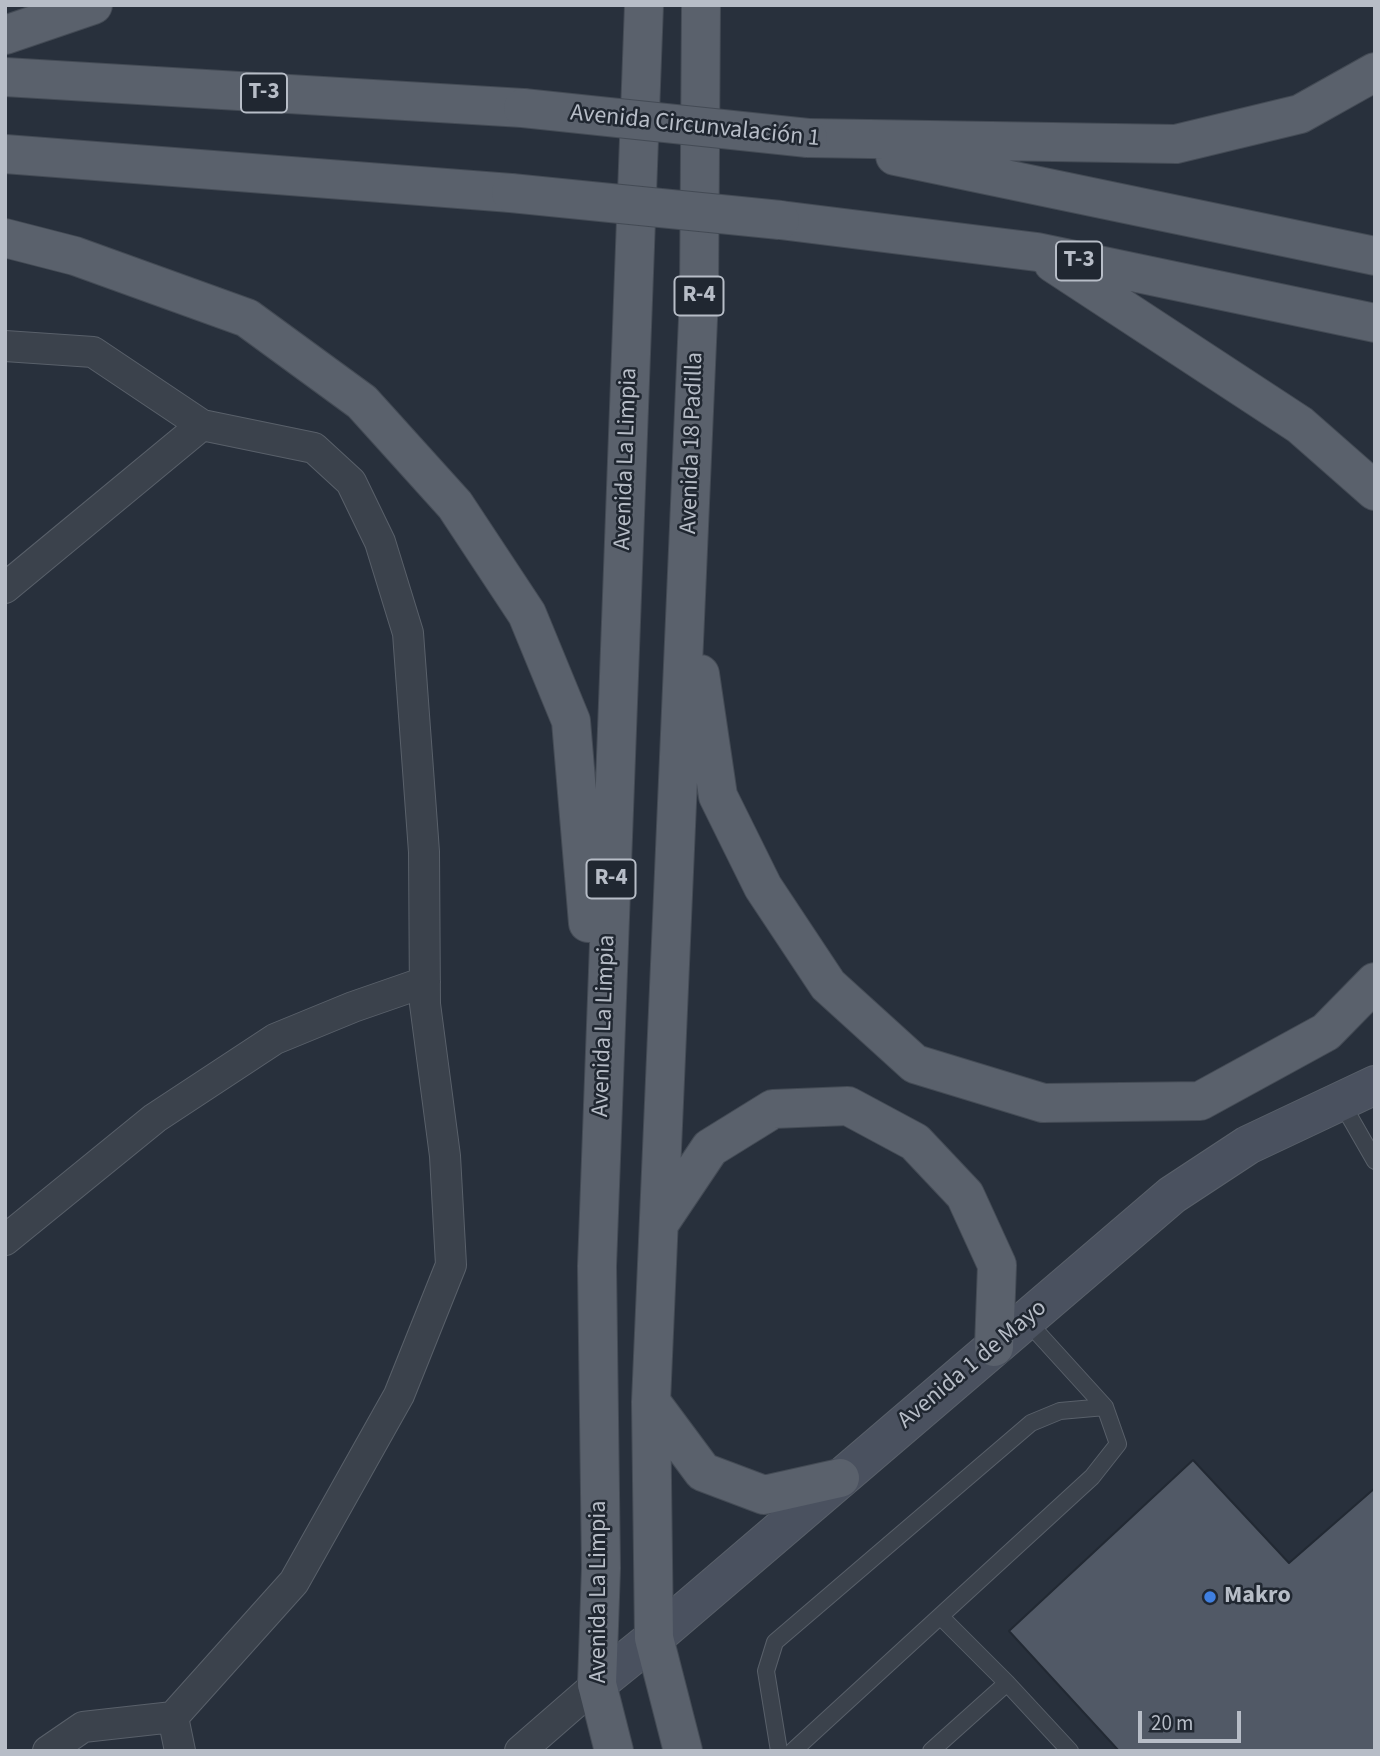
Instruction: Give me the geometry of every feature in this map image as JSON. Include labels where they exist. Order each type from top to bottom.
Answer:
[{"type":"main road","points":[[5,35],[93,5]]},
{"type":"main road","name":"Avenida La Limpia","points":[[614,1751],[597,1684],[601,1568],[597,1266],[644,5]]},
{"type":"main road","name":"Avenida 18 Padilla","points":[[687,587],[699,296],[701,5]]},
{"type":"main road","points":[[808,138],[1176,144],[1300,114],[1375,72]]},
{"type":"main road","name":"Avenida Circunvalación 1","points":[[5,77],[523,108],[808,138],[1374,255]]},
{"type":"main road","name":"T-3","points":[[5,154],[511,193],[780,220],[1037,252],[1375,323]]},
{"type":"main road","points":[[5,238],[75,256],[247,318],[362,402],[455,505],[527,614],[571,721],[603,1089]]},
{"type":"main road","points":[[1037,252],[1300,425],[1375,491]]},
{"type":"main road","points":[[687,587],[718,796],[763,887],[828,985],[915,1064],[1043,1103],[1200,1101],[1326,1032],[1375,982]]},
{"type":"main road","name":"R-4","points":[[683,1751],[654,1638],[651,1402],[687,587]]},
{"type":"main road","points":[[659,1224],[710,1148],[773,1109],[848,1106],[915,1143],[965,1195],[997,1265],[994,1347]]},
{"type":"main road","points":[[651,1402],[703,1472],[764,1495],[840,1478]]},
{"type":"street","points":[[5,346],[93,352],[202,425],[314,448],[351,482],[380,542],[408,633],[424,852],[425,1004],[445,1156],[451,1265],[399,1395],[294,1582],[173,1717],[83,1727],[48,1751]]},
{"type":"street","points":[[5,587],[202,425]]},
{"type":"street","points":[[5,1240],[155,1118],[275,1039],[353,1007],[425,982]]},
{"type":"street","name":"Avenida 1 de Mayo","points":[[597,1684],[1172,1195],[1248,1145],[1375,1084]]},
{"type":"street","points":[[520,1751],[597,1684]]},
{"type":"street","points":[[173,1717],[180,1751]]},
{"type":"lane","points":[[1340,1100],[1375,1161]]},
{"type":"lane","points":[[793,1751],[1092,1477],[1118,1444],[1105,1407],[1026,1320]]},
{"type":"lane","points":[[779,1751],[766,1671],[775,1642],[1031,1423],[1060,1411],[1105,1407]]},
{"type":"lane","points":[[941,1617],[1007,1683],[1066,1749]]},
{"type":"lane","points":[[931,1751],[1007,1683]]},
{"type":"building","name":"Makro","points":[[1193,1460],[1289,1563],[1375,1488],[1375,1751],[1119,1751],[1009,1631]]},
{"type":"place","name":"Makro","points":[[1210,1597]]}]
